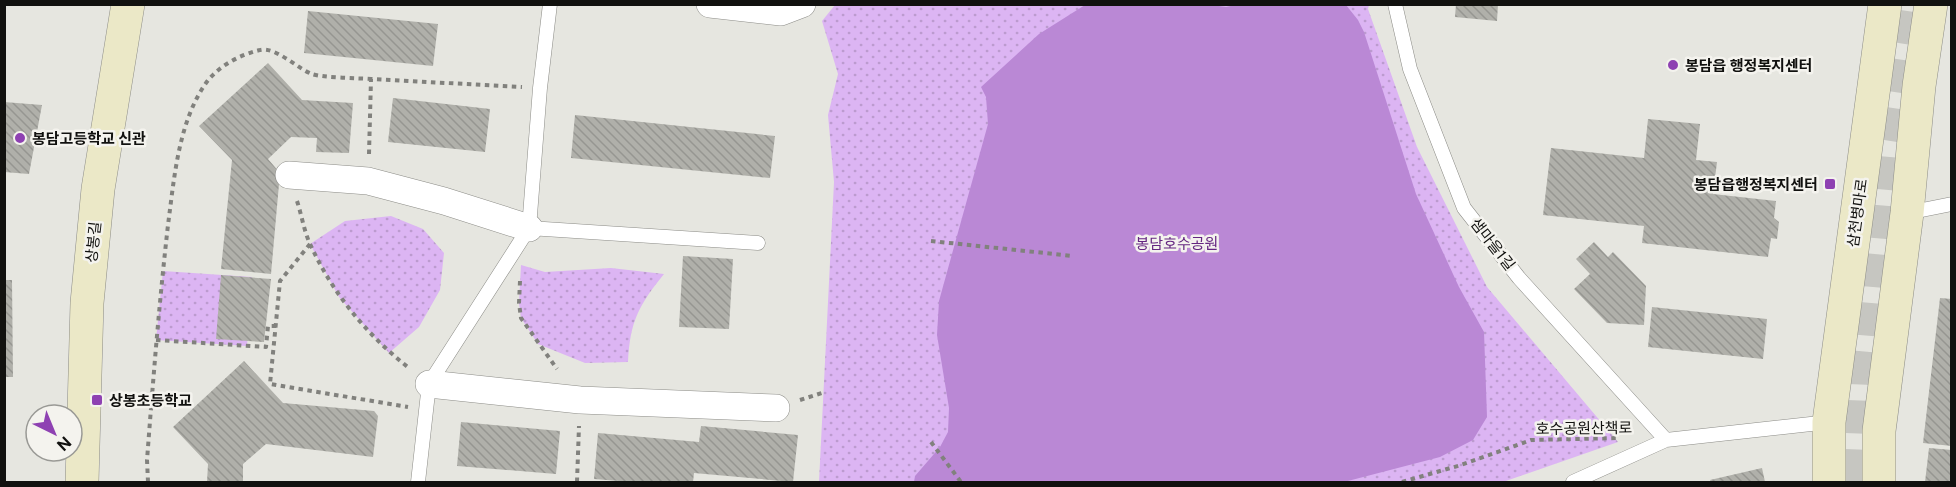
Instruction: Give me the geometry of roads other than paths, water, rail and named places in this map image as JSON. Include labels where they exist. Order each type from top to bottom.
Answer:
[{"type":"main road","name":"상봉길","points":[[82,483],[87,303],[98,189],[128,4]]},
{"type":"main road","name":"삼천병마로","points":[[1829,483],[1829,422],[1885,4]]},
{"type":"main road","points":[[1880,483],[1879,431],[1907,213],[1919,87],[1931,4]]},
{"type":"street","points":[[710,4],[781,12],[802,4]]},
{"type":"street","points":[[290,175],[368,181],[444,201],[529,228]]},
{"type":"street","points":[[429,384],[580,400],[776,408]]},
{"type":"lane","points":[[418,483],[429,384],[529,228],[540,88],[550,4]]},
{"type":"lane","name":"샘마을1길","points":[[1395,4],[1410,69],[1464,208],[1519,278],[1666,440]]},
{"type":"lane","points":[[1907,213],[1952,204]]},
{"type":"lane","points":[[529,228],[758,243]]},
{"type":"lane","points":[[1573,483],[1666,440],[1829,422]]},
{"type":"tunnel","points":[[1869,385],[1889,152],[1911,4]]},
{"type":"tunnel","points":[[1847,482],[1852,349]]},
{"type":"place","name":"봉담읍 행정복지센터","points":[[1673,65]]},
{"type":"place","name":"봉담고등학교 신관","points":[[20,138]]},
{"type":"place","name":"봉담읍행정복지센터","points":[[1830,184]]},
{"type":"place","name":"상봉초등학교","points":[[97,400]]},
{"type":"park label","name":"봉담호수공원","points":[[1177,243]]}]
